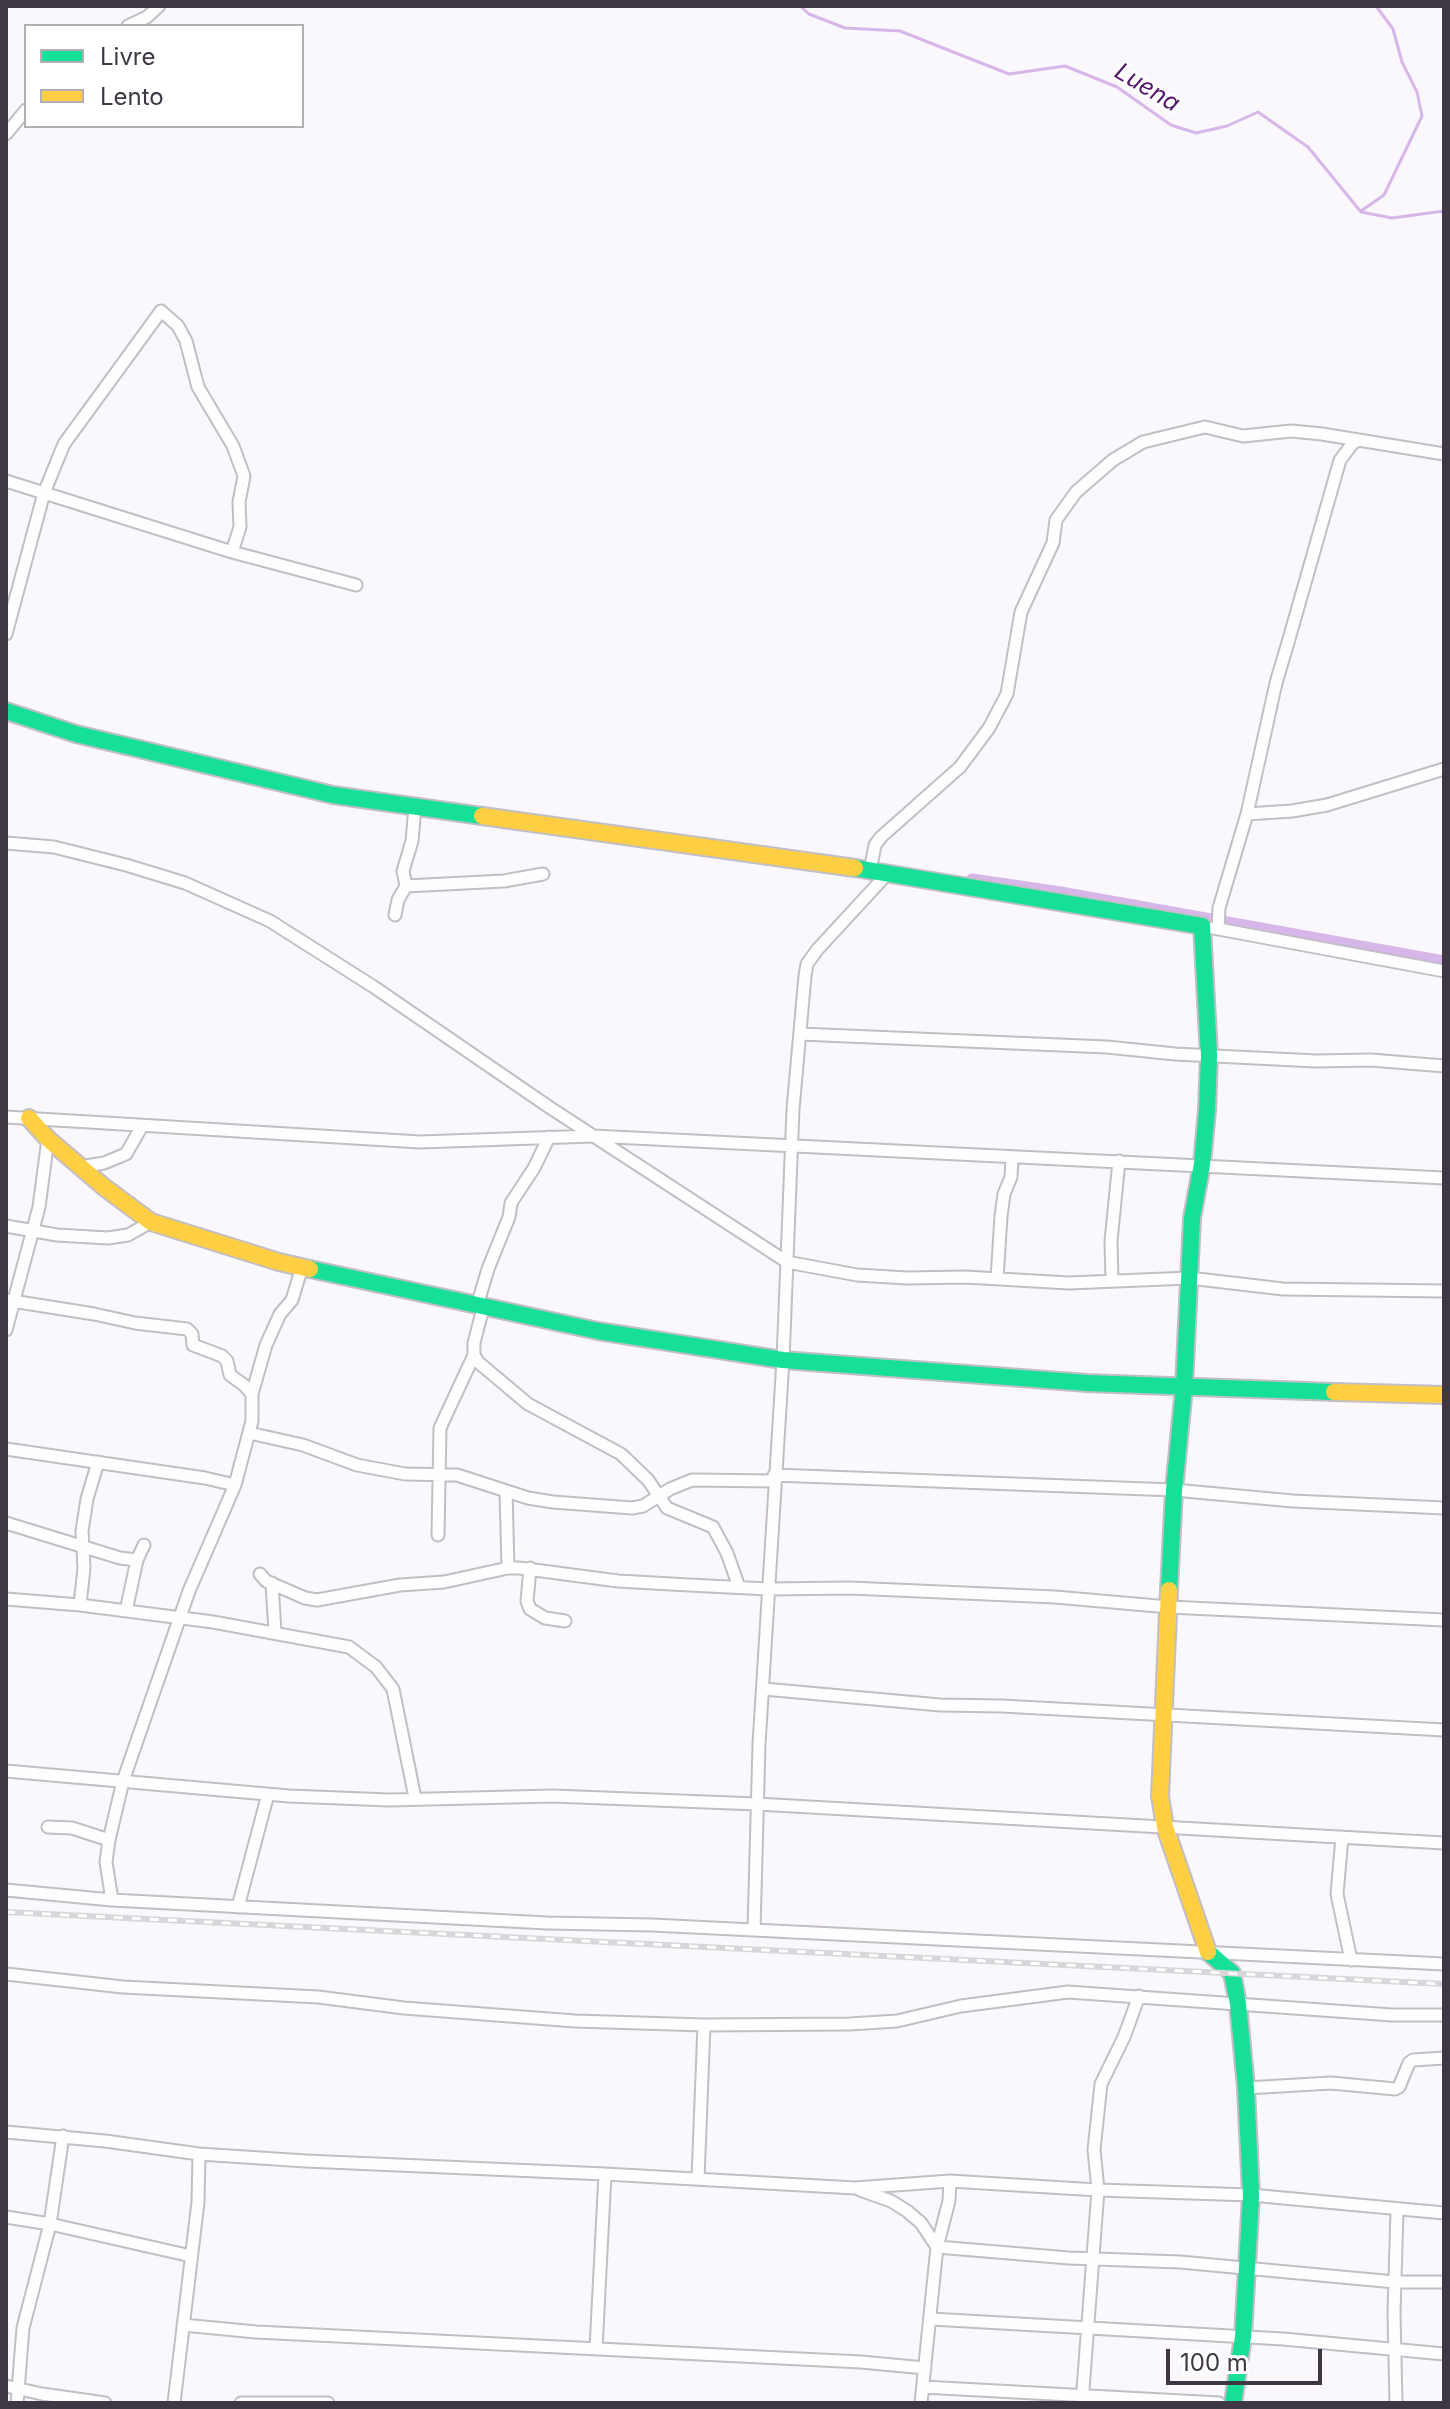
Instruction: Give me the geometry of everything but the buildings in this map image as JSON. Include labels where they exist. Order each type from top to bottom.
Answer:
[{"type":"street","points":[[132,24],[147,17],[159,6]]},
{"type":"street","points":[[6,134],[24,112]]},
{"type":"street","points":[[6,634],[44,493],[64,444],[161,311],[178,326],[186,341],[198,387],[233,446],[244,476],[239,502],[240,527],[232,552]]},
{"type":"street","points":[[870,871],[875,845],[881,837],[960,767],[989,728],[1007,694],[1021,612],[1053,543],[1056,520],[1090,477],[1135,446],[1193,428],[1217,428],[1243,436],[1291,431],[1444,454]]},
{"type":"street","points":[[1233,2403],[1243,2337],[1251,2195],[1238,2004],[1232,1973],[1208,1952],[1165,1827],[1160,1796],[1174,1490],[1184,1387],[1192,1218],[1202,1164],[1209,1056],[1210,928],[1247,814],[1276,683],[1340,460],[1359,440]]},
{"type":"street","points":[[6,481],[301,573],[356,585]]},
{"type":"street","points":[[6,711],[76,734],[333,795],[888,873],[1444,971]]},
{"type":"street","points":[[1247,814],[1327,805],[1444,769]]},
{"type":"street","points":[[395,915],[398,900],[406,886],[403,871],[412,841],[415,807]]},
{"type":"street","points":[[6,843],[86,853],[185,883],[270,921],[787,1262],[857,1275],[1069,1283],[1189,1278],[1283,1289],[1444,1291]]},
{"type":"street","points":[[754,1930],[757,1804],[792,1146],[807,964],[888,873]]},
{"type":"street","points":[[406,886],[504,881],[543,874]]},
{"type":"street","points":[[800,1034],[1444,1066]]},
{"type":"street","points":[[6,1117],[420,1142],[593,1136],[1444,1178]]},
{"type":"street","points":[[29,1118],[80,1167],[151,1222],[279,1262],[598,1331],[783,1360],[1087,1383],[1444,1395]]},
{"type":"street","points":[[80,1167],[104,1163],[126,1154],[142,1126]]},
{"type":"street","points":[[438,1535],[440,1428],[474,1355],[488,1269],[509,1217],[511,1203],[534,1168],[549,1137]]},
{"type":"street","points":[[6,1330],[10,1301],[33,1232],[48,1139]]},
{"type":"street","points":[[997,1279],[1001,1216],[1004,1194],[1011,1177],[1012,1157]]},
{"type":"street","points":[[1112,1280],[1111,1241],[1119,1161]]},
{"type":"street","points":[[6,1226],[33,1232],[108,1238],[128,1235],[151,1222]]},
{"type":"street","points":[[112,1900],[106,1862],[123,1781],[189,1591],[235,1485],[249,1433],[252,1394],[266,1345],[280,1314],[292,1300],[302,1267]]},
{"type":"street","points":[[10,1301],[187,1329],[192,1334],[193,1345],[222,1356],[227,1361],[230,1375],[252,1394]]},
{"type":"street","points":[[474,1355],[490,1373],[528,1404],[621,1454],[648,1480],[667,1508],[713,1527],[739,1587]]},
{"type":"street","points":[[249,1433],[303,1445],[357,1465],[405,1474],[457,1475],[553,1502],[621,1508],[643,1506],[692,1480],[774,1478],[1174,1490],[1293,1501],[1444,1508]]},
{"type":"street","points":[[6,1449],[235,1485]]},
{"type":"street","points":[[80,1605],[87,1499],[98,1462]]},
{"type":"street","points":[[506,1491],[508,1568]]},
{"type":"street","points":[[6,1523],[137,1560]]},
{"type":"street","points":[[126,1611],[137,1560],[144,1545]]},
{"type":"street","points":[[260,1574],[272,1583],[317,1600],[400,1585],[444,1582],[508,1568],[530,1568],[618,1581],[768,1589],[850,1588],[1055,1597],[1169,1607],[1444,1620]]},
{"type":"street","points":[[530,1568],[527,1601],[530,1609],[545,1618],[565,1621]]},
{"type":"street","points":[[272,1583],[275,1632]]},
{"type":"street","points":[[6,1599],[180,1618],[349,1647],[388,1680],[397,1702],[415,1798]]},
{"type":"street","points":[[764,1689],[940,1705],[1015,1706],[1164,1717],[1444,1730]]},
{"type":"street","points":[[6,1771],[268,1794],[389,1800],[553,1796],[757,1804],[1444,1843]]},
{"type":"street","points":[[238,1907],[268,1794]]},
{"type":"street","points":[[48,1827],[72,1828],[109,1840]]},
{"type":"street","points":[[1342,1837],[1337,1894],[1351,1960]]},
{"type":"street","points":[[6,1890],[112,1900],[547,1923],[754,1930],[1444,1964]]},
{"type":"street","points":[[6,1974],[123,1987],[318,1997],[489,2016],[704,2025],[897,2021],[961,2006],[1068,1992],[1392,2015],[1444,2015]]},
{"type":"street","points":[[1083,2400],[1098,2190],[1094,2150],[1101,2084],[1124,2037],[1139,1996]]},
{"type":"street","points":[[698,2179],[704,2025]]},
{"type":"street","points":[[1246,2088],[1331,2083],[1395,2089],[1413,2060],[1444,2058]]},
{"type":"street","points":[[6,2132],[63,2136],[199,2154],[452,2169],[855,2188],[950,2181],[1251,2195],[1444,2213]]},
{"type":"street","points":[[17,2403],[11,2388],[50,2224],[63,2136]]},
{"type":"street","points":[[174,2403],[198,2202],[199,2154]]},
{"type":"street","points":[[596,2349],[605,2174]]},
{"type":"street","points":[[921,2403],[937,2247],[949,2201],[950,2181]]},
{"type":"street","points":[[855,2188],[891,2201],[907,2211],[921,2223],[937,2247]]},
{"type":"street","points":[[1396,2403],[1397,2211]]},
{"type":"street","points":[[6,2217],[191,2256]]},
{"type":"street","points":[[937,2247],[1248,2268],[1395,2282],[1444,2282]]},
{"type":"street","points":[[931,2319],[1087,2326],[1444,2354]]},
{"type":"street","points":[[183,2325],[256,2332],[861,2362],[925,2368]]},
{"type":"street","points":[[923,2387],[1083,2400],[1219,2403]]},
{"type":"street","points":[[11,2388],[105,2403]]},
{"type":"street","points":[[244,2403],[328,2403]]},
{"type":"waterway","name":"Luena","points":[[800,6],[809,14],[845,28],[900,31],[1009,74],[1065,66],[1117,87],[1171,125],[1196,133],[1227,126],[1258,112],[1308,147],[1361,212],[1392,218],[1444,211]]},
{"type":"waterway","points":[[1361,211],[1384,195],[1422,116],[1417,92],[1402,62],[1393,29],[1376,6]]},
{"type":"waterway","points":[[972,879],[1061,892],[1444,961]]},
{"type":"railway","points":[[6,1912],[1444,1984]]},
{"type":"traffic: fast","points":[[6,711],[76,734],[333,795],[482,816]]},
{"type":"traffic: fast","points":[[855,868],[1202,926],[1209,1056],[1207,1110],[1202,1164],[1192,1218],[1184,1387],[1169,1590]]},
{"type":"traffic: fast","points":[[310,1269],[598,1331],[783,1360],[1087,1383],[1334,1392]]},
{"type":"traffic: fast","points":[[1208,1952],[1232,1973],[1246,2088],[1251,2195],[1243,2337],[1233,2403]]},
{"type":"traffic: slow","points":[[482,816],[855,868]]},
{"type":"traffic: slow","points":[[29,1118],[48,1139],[104,1187],[151,1222],[310,1269]]},
{"type":"traffic: slow","points":[[1334,1392],[1444,1395]]},
{"type":"traffic: slow","points":[[1169,1590],[1160,1796],[1165,1827],[1208,1952]]}]
